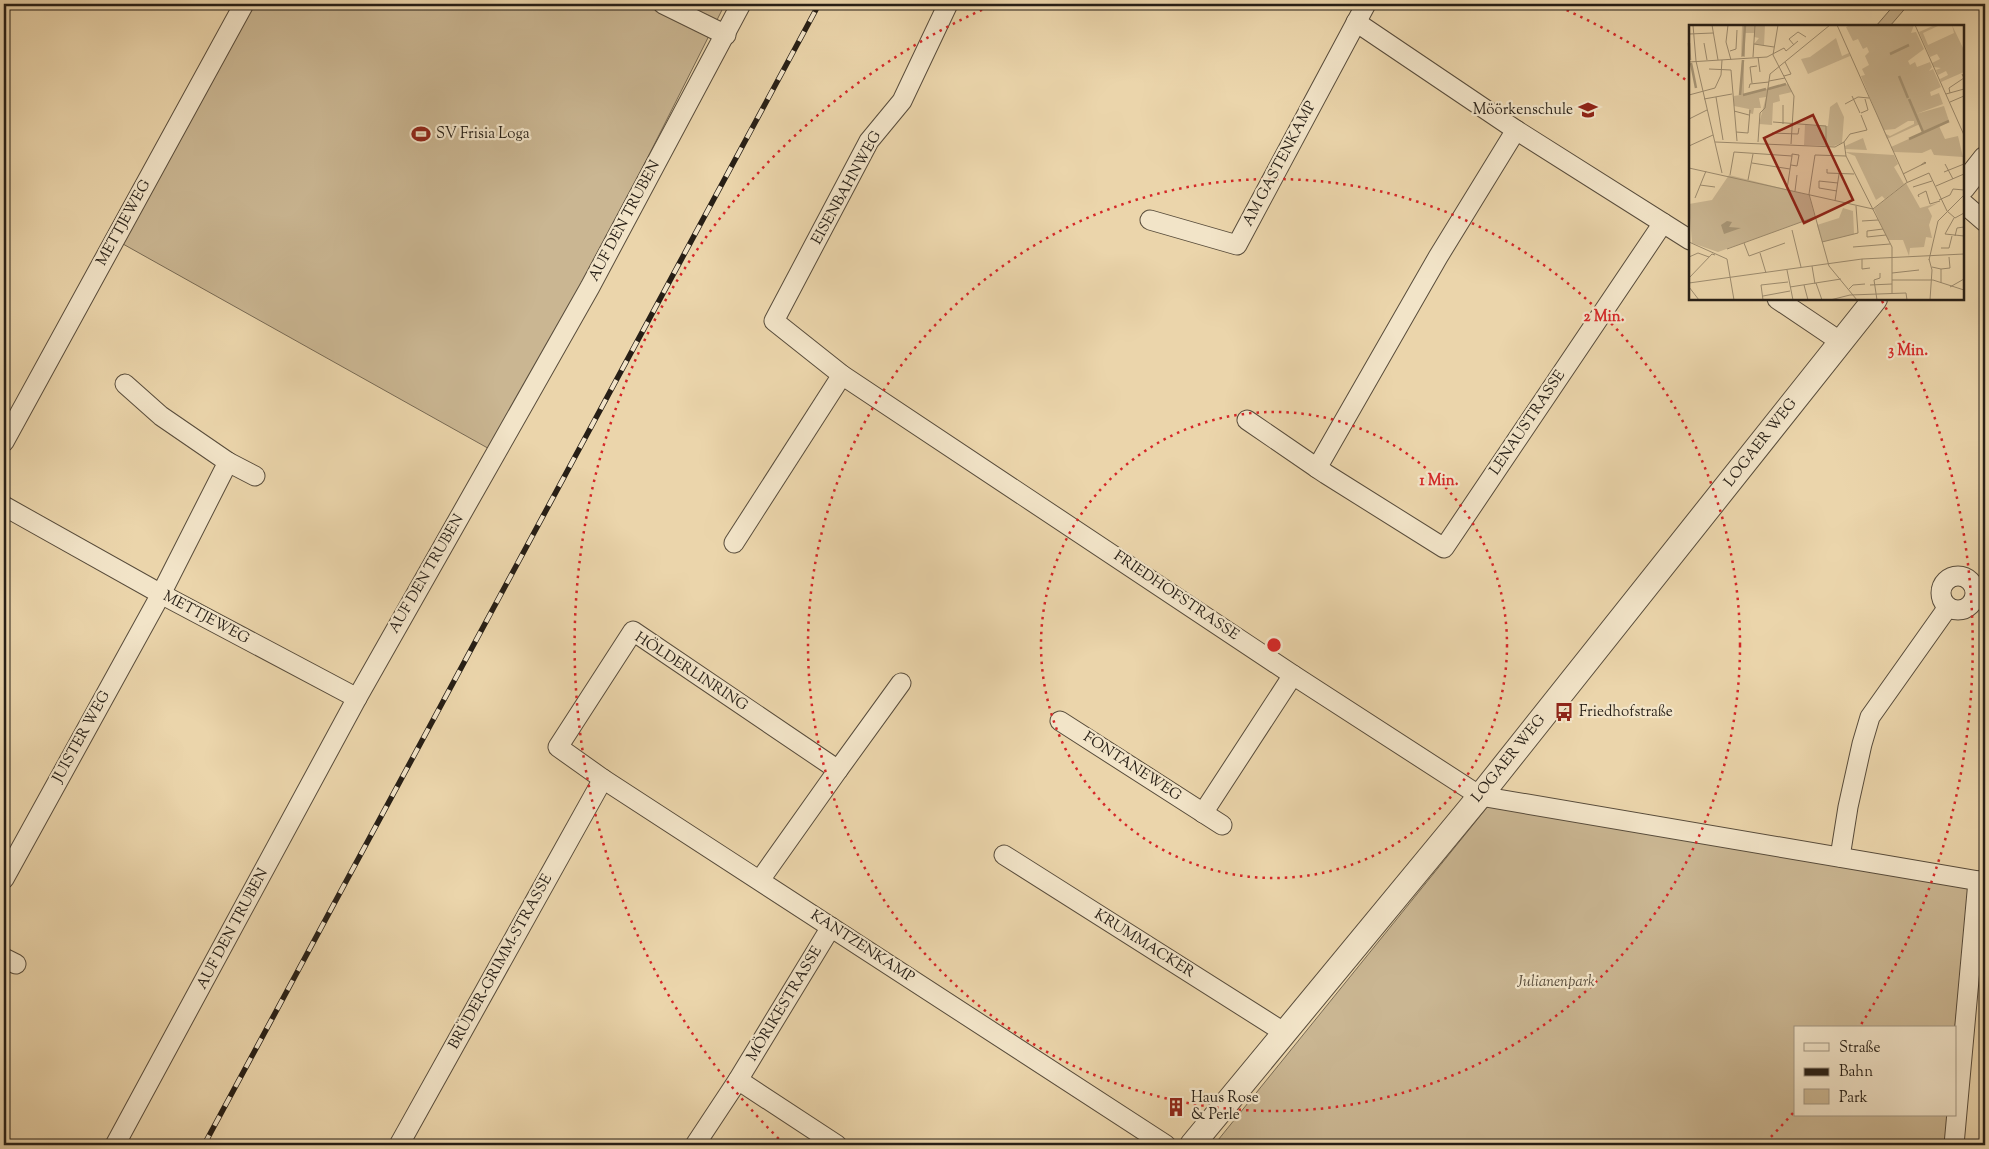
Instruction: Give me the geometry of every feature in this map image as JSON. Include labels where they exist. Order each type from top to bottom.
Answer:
[{"type":"street","name":"METTJEWEG","points":[[4,442],[244,4]]},
{"type":"street","points":[[663,4],[726,35]]},
{"type":"street","name":"AUF DEN TRUBEN","points":[[116,1145],[357,698],[590,287],[741,4]]},
{"type":"street","name":"EISENBAHNWEG","points":[[774,321],[869,141],[902,101],[948,4]]},
{"type":"street","name":"AM GASTENKAMP","points":[[1150,220],[1237,245],[1366,4]]},
{"type":"street","points":[[1356,22],[1516,130],[1689,239]]},
{"type":"street","points":[[1317,468],[1438,257],[1516,130]]},
{"type":"street","points":[[1964,186],[1985,159]]},
{"type":"street","points":[[1964,204],[1985,222]]},
{"type":"street","name":"LENAUSTRASSE","points":[[1247,420],[1317,468],[1444,548],[1663,223]]},
{"type":"street","points":[[1778,300],[1840,342]]},
{"type":"street","name":"LOGAER WEG","points":[[1192,1145],[1480,796],[1874,300]]},
{"type":"street","name":"FRIEDHOFSTRASSE","points":[[774,321],[842,375],[1293,675],[1480,796],[1982,881]]},
{"type":"street","points":[[734,543],[842,375]]},
{"type":"street","points":[[126,384],[162,416],[228,462],[255,476]]},
{"type":"street","name":"JUISTER WEG","points":[[4,880],[161,594],[228,462]]},
{"type":"street","name":"METTJEWEG","points":[[4,506],[161,594],[357,698]]},
{"type":"street","points":[[1840,857],[1848,807],[1870,717],[1948,606]]},
{"type":"street","name":"HÖLDERLINRING","points":[[558,747],[633,631],[838,770]]},
{"type":"street","points":[[1203,813],[1293,675]]},
{"type":"street","points":[[760,880],[901,683]]},
{"type":"street","name":"FONTANEWEG","points":[[1060,721],[1222,825]]},
{"type":"street","name":"KANTZENKAMP","points":[[558,747],[603,780],[1166,1145]]},
{"type":"street","name":"BRÜDER-GRIMM-STRASSE","points":[[399,1145],[603,780]]},
{"type":"street","name":"KRUMMACKER","points":[[1004,855],[1285,1033]]},
{"type":"street","points":[[1954,1145],[1982,881]]},
{"type":"street","name":"MÖRIKESTRASSE","points":[[695,1145],[738,1080],[831,927]]},
{"type":"street","points":[[738,1080],[837,1145]]},
{"type":"green space","name":"SV Frisia Loga","points":[[252,4],[725,4],[586,280],[493,451],[123,244]]},
{"type":"green space","points":[[1895,4],[1909,4],[1891,25],[1877,25]]},
{"type":"green space","name":"Julianenpark","points":[[1489,805],[1969,888],[1955,1026],[1794,1026],[1794,1116],[1949,1116],[1947,1145],[1214,1145]]},
{"type":"railway","points":[[204,1145],[819,4]]},
{"type":"place","name":"Möörkenschule","points":[[1588,110]]},
{"type":"place","name":"SV Frisia Loga","points":[[421,134]]},
{"type":"place","name":"Friedhofstraße","points":[[1564,712]]},
{"type":"place","name":"Haus Rose & Perle","points":[[1176,1107]]}]
